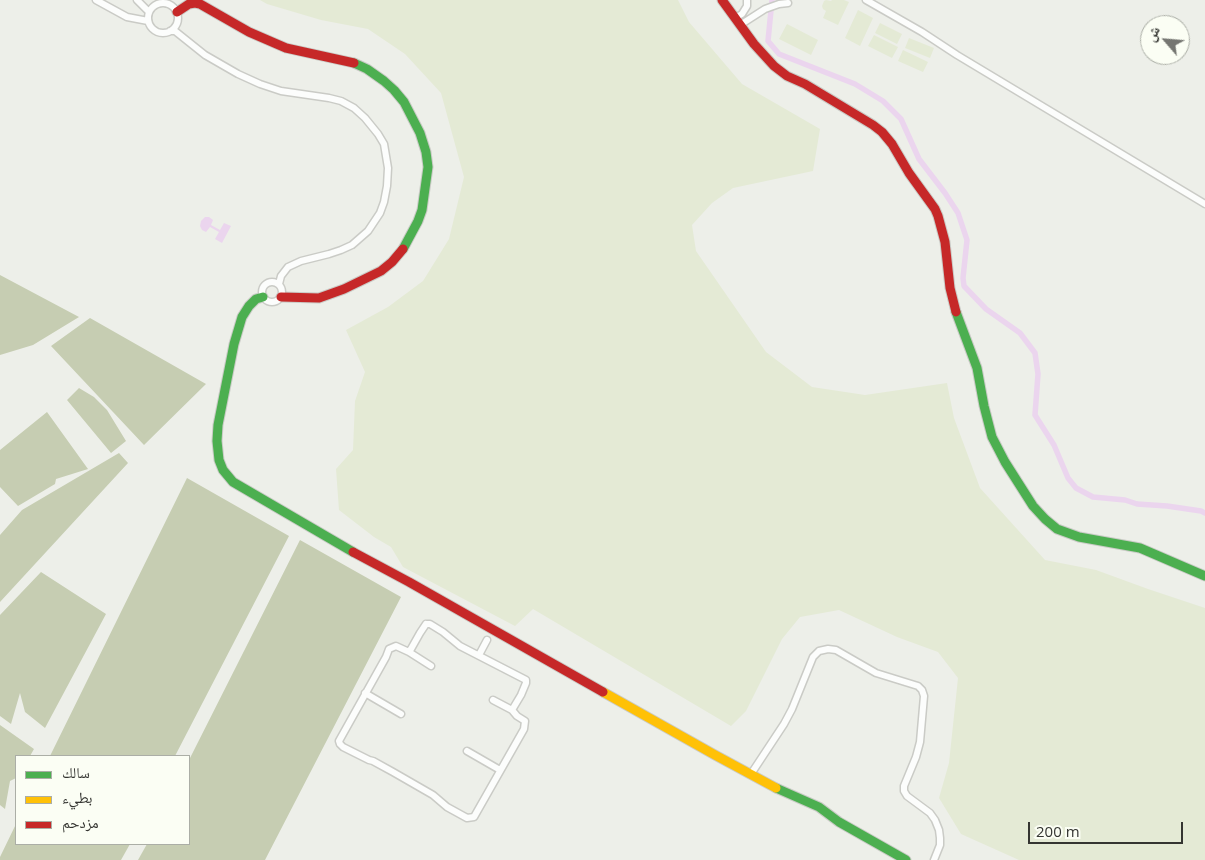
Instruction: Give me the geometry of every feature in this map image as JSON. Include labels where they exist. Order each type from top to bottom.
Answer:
[{"type":"street","points":[[96,0],[127,18],[148,21]]},
{"type":"street","points":[[136,0],[149,12]]},
{"type":"street","points":[[722,0],[754,44],[774,66],[787,76],[805,84],[873,124],[882,132],[935,209],[945,242],[953,301],[977,368],[992,437],[1032,506],[1044,519],[1057,528],[1078,537],[1140,548],[1205,576]]},
{"type":"street","points":[[737,22],[747,6],[747,0]]},
{"type":"street","points":[[866,0],[1205,204]]},
{"type":"street","points":[[177,12],[170,5],[160,3],[149,12],[148,21],[150,26],[161,33],[175,31],[205,55],[260,84],[281,91],[341,101],[354,108],[365,118],[384,144],[388,168],[387,186],[380,213],[371,227],[352,245],[288,267],[284,270],[279,284],[282,289],[281,297],[276,302],[267,301],[263,296],[262,290],[266,284],[272,282],[279,284]]},
{"type":"street","points":[[170,31],[174,28],[177,21],[177,12],[182,7],[195,3],[200,4],[242,29],[286,48],[353,62],[384,81],[394,90],[404,102],[420,133],[428,167],[422,210],[402,250],[392,262],[381,271],[344,289],[319,298],[281,297]]},
{"type":"street","points":[[737,22],[765,9],[788,3]]},
{"type":"street","points":[[263,296],[256,298],[242,317],[234,344],[218,425],[219,460],[223,470],[232,482],[365,559],[716,755],[791,796],[819,807],[839,822],[906,860]]},
{"type":"street","points":[[409,652],[424,626],[430,624],[460,646],[526,680],[521,695],[512,710]]},
{"type":"street","points":[[478,655],[487,640]]},
{"type":"street","points":[[431,666],[396,646],[389,649],[339,741],[341,746],[393,772],[433,795],[447,807],[467,818],[474,817],[524,729],[524,721],[512,710],[493,700]]},
{"type":"street","points":[[751,774],[784,724],[813,657],[819,651],[836,650],[876,673],[918,686],[924,696],[920,742],[904,786],[904,791],[907,796],[935,820],[939,830],[940,845],[934,860]]},
{"type":"street","points":[[365,693],[401,714]]},
{"type":"street","points":[[467,751],[500,770]]},
{"type":"green space","points":[[260,0],[678,0],[689,22],[742,84],[820,129],[813,171],[733,188],[712,203],[692,225],[696,251],[766,352],[812,387],[865,395],[947,383],[954,418],[980,488],[1045,560],[1096,570],[1205,608],[1205,860],[1019,860],[961,834],[939,798],[949,763],[958,678],[938,652],[897,637],[839,610],[800,617],[782,639],[746,711],[731,726],[533,609],[515,626],[403,567],[391,547],[374,537],[339,510],[336,469],[353,450],[355,401],[365,372],[346,330],[388,307],[423,281],[449,239],[464,177],[441,93],[405,54],[368,29],[321,20],[267,4]]},
{"type":"green space","points":[[826,0],[844,0],[849,2],[838,25],[823,18],[826,11],[822,6]]},
{"type":"green space","points":[[858,10],[873,18],[860,46],[845,38]]},
{"type":"green space","points":[[880,23],[902,34],[897,44],[875,33]]},
{"type":"green space","points":[[787,24],[818,40],[811,55],[779,39]]},
{"type":"green space","points":[[874,35],[898,47],[892,58],[868,46]]},
{"type":"green space","points":[[909,38],[934,48],[930,58],[905,48]]},
{"type":"green space","points":[[903,50],[928,62],[923,72],[898,61]]},
{"type":"green space","points":[[0,275],[79,317],[33,345],[0,355]]},
{"type":"green space","points":[[90,318],[206,384],[144,445],[51,346]]},
{"type":"green space","points":[[79,388],[94,397],[107,410],[126,441],[111,453],[67,400]]},
{"type":"green space","points":[[47,412],[88,469],[56,479],[55,484],[18,506],[0,487],[0,450]]},
{"type":"green space","points":[[119,453],[128,463],[0,602],[0,535],[22,510]]},
{"type":"green space","points":[[187,478],[289,536],[176,755],[50,755]]},
{"type":"green space","points":[[300,540],[401,597],[265,860],[138,860],[146,845],[190,845],[190,758]]},
{"type":"green space","points":[[41,572],[106,614],[45,728],[25,712],[20,693],[11,724],[0,716],[0,615]]},
{"type":"green space","points":[[0,725],[34,749],[31,755],[15,755],[15,778],[10,781],[5,809],[0,805]]},
{"type":"green space","points":[[15,826],[15,845],[129,845],[121,860],[0,860]]},
{"type":"shaded area","points":[[205,217],[213,220],[211,225],[220,230],[224,223],[231,226],[222,243],[215,239],[219,232],[210,227],[206,232],[202,230],[200,226],[201,221]]},
{"type":"waterway","points":[[772,0],[768,41],[779,54],[855,84],[883,101],[901,119],[919,159],[958,213],[967,240],[963,278],[964,286],[986,309],[1020,333],[1035,353],[1038,374],[1035,415],[1054,445],[1068,478],[1076,488],[1093,497],[1125,500],[1137,504],[1167,506],[1205,513]]},
{"type":"traffic: fast","points":[[354,63],[367,69],[384,81],[404,102],[420,133],[426,152],[428,167],[422,210],[403,249]]},
{"type":"traffic: fast","points":[[263,297],[256,299],[242,317],[234,344],[218,425],[219,460],[223,470],[233,482],[353,552]]},
{"type":"traffic: fast","points":[[956,312],[977,368],[992,437],[1005,462],[1033,506],[1045,519],[1057,529],[1079,537],[1140,548],[1205,576]]},
{"type":"traffic: fast","points":[[776,788],[819,807],[839,822],[906,860]]},
{"type":"traffic: slow","points":[[603,692],[776,788]]},
{"type":"traffic: jam","points":[[722,0],[754,44],[774,66],[787,76],[805,84],[873,125],[892,144],[938,216],[945,242],[950,288],[956,312]]},
{"type":"traffic: jam","points":[[177,12],[189,4],[200,4],[249,32],[286,48],[354,63]]},
{"type":"traffic: jam","points":[[281,297],[319,298],[344,289],[381,271],[403,249]]},
{"type":"traffic: jam","points":[[353,552],[603,692]]}]
